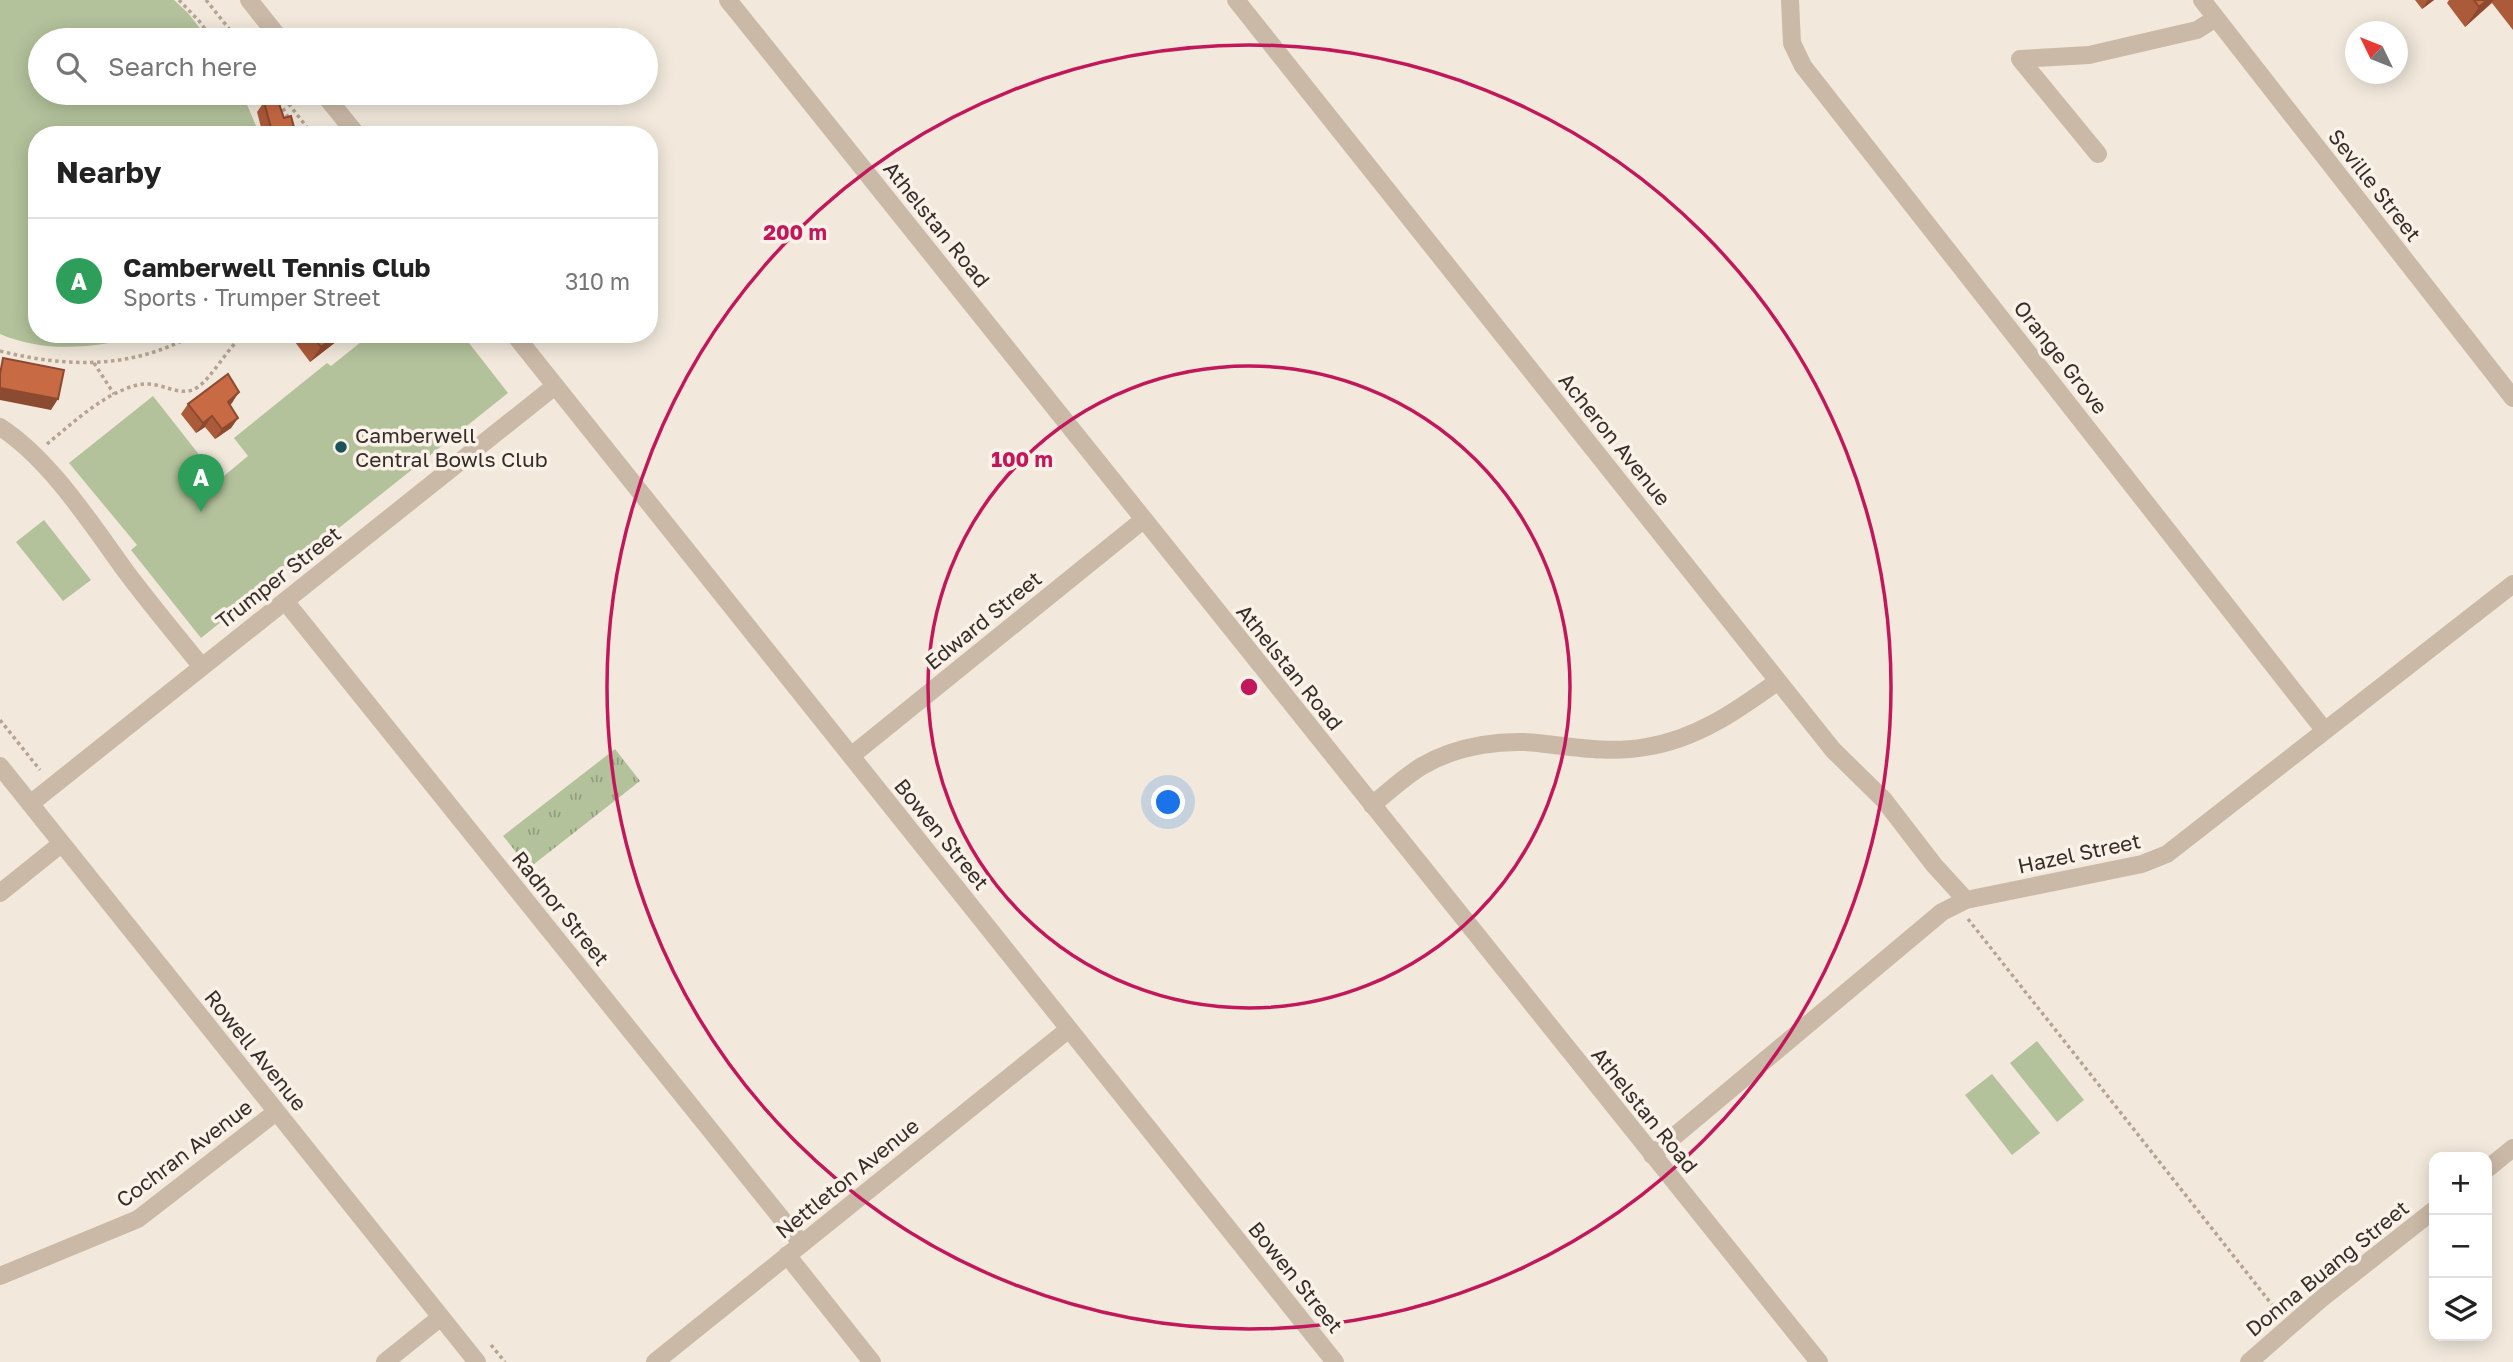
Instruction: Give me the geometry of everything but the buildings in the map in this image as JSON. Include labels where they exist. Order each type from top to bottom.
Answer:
[{"type":"street","points":[[249,0],[271,28]]},
{"type":"street","name":"Athelstan Road","points":[[728,0],[1819,1362]]},
{"type":"street","name":"Acheron Avenue","points":[[1236,0],[1833,750],[1884,800],[1960,902]]},
{"type":"street","name":"Orange Grove","points":[[1790,0],[1792,43],[1803,66],[2325,731]]},
{"type":"street","name":"Seville Street","points":[[2202,0],[2513,398]]},
{"type":"street","points":[[2098,154],[2020,59],[2089,55],[2197,30],[2216,18]]},
{"type":"street","points":[[333,105],[350,126]]},
{"type":"street","name":"Bowen Street","points":[[521,343],[1335,1362]]},
{"type":"street","name":"Trumper Street","points":[[30,804],[555,386]]},
{"type":"street","points":[[0,427],[35,453],[106,540],[130,577],[202,667]]},
{"type":"street","name":"Edward Street","points":[[851,756],[1143,520]]},
{"type":"street","name":"Hazel Street","points":[[1652,1155],[1942,912],[1960,902],[2158,859],[2200,830],[2513,584]]},
{"type":"street","name":"Radnor Street","points":[[285,601],[802,1244]]},
{"type":"street","points":[[1372,805],[1423,766],[1458,751],[1499,743],[1522,742],[1596,750],[1647,747],[1671,741],[1714,724],[1778,681]]},
{"type":"street","name":"Rowell Avenue","points":[[0,766],[477,1362]]},
{"type":"street","points":[[0,893],[61,844]]},
{"type":"street","name":"Nettleton Avenue","points":[[655,1362],[1069,1029]]},
{"type":"street","name":"Cochran Avenue","points":[[0,1276],[138,1219],[276,1112]]},
{"type":"street","points":[[2492,1165],[2513,1148]]},
{"type":"street","name":"Donna Buang Street","points":[[2249,1362],[2321,1299],[2429,1214]]},
{"type":"street","points":[[787,1255],[872,1362]]},
{"type":"street","points":[[385,1362],[441,1317]]},
{"type":"path","points":[[180,0],[204,28]]},
{"type":"path","points":[[205,0],[228,28]]},
{"type":"path","points":[[281,105],[291,126]]},
{"type":"path","points":[[289,105],[306,126]]},
{"type":"path","points":[[0,351],[54,359],[116,362],[135,359],[176,343]]},
{"type":"path","points":[[35,453],[114,394],[150,383],[182,393],[189,391],[203,382],[234,343]]},
{"type":"path","points":[[93,362],[114,394]]},
{"type":"path","points":[[1960,902],[2289,1327]]},
{"type":"green space","points":[[0,0],[174,0],[200,28],[28,28],[28,105],[247,105],[256,126],[28,126],[28,342],[0,334]]},
{"type":"green space","points":[[32,343],[111,343],[73,347]]},
{"type":"green space","points":[[360,343],[469,343],[508,393],[201,638],[131,550],[137,545],[69,463],[153,396],[219,480],[248,456],[234,438],[327,363],[331,366]]},
{"type":"green space","points":[[44,520],[91,580],[63,601],[16,542]]},
{"type":"green space","points":[[615,749],[640,781],[529,868],[503,836]]},
{"type":"green space","points":[[2037,1041],[2084,1100],[2057,1122],[2010,1063]]},
{"type":"green space","points":[[1992,1074],[2040,1133],[2012,1155],[1965,1095]]},
{"type":"place","name":"Camberwell Central Bowls Club","points":[[341,447]]},
{"type":"place","name":"Camberwell Tennis Club","points":[[201,512]]}]
